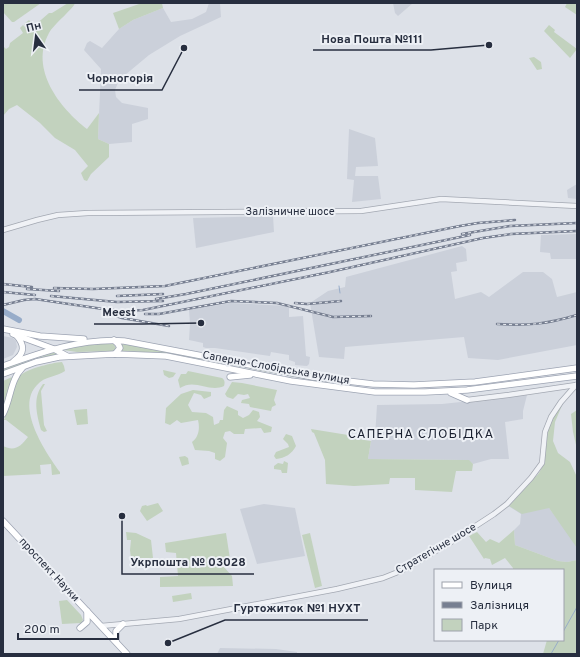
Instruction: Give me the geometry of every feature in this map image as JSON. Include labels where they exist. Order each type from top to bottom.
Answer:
[{"type":"main road","points":[[3,330],[54,349],[67,356]]},
{"type":"main road","points":[[3,330],[62,339],[102,340]]},
{"type":"main road","points":[[12,363],[20,356],[22,350],[22,342],[16,335]]},
{"type":"main road","points":[[113,340],[117,342],[120,348],[115,354]]},
{"type":"main road","name":"Саперно-Слобідська вулиця","points":[[3,366],[77,343],[113,340],[145,344],[314,377],[373,384],[414,385],[469,382],[577,368]]},
{"type":"main road","name":"Саперно-Слобідська вулиця","points":[[3,374],[47,359],[67,356],[115,354],[166,356],[309,384],[375,392],[448,392],[577,376]]},
{"type":"main road","points":[[3,414],[16,375],[24,366]]},
{"type":"main road","points":[[230,377],[257,374]]},
{"type":"main road","points":[[448,392],[467,400]]},
{"type":"main road","name":"проспект Науки","points":[[3,521],[128,654]]},
{"type":"main road","points":[[80,628],[87,622],[87,611]]},
{"type":"main road","points":[[116,641],[116,631],[122,624]]},
{"type":"street","name":"Залізничне шосе","points":[[3,230],[58,215],[88,213],[361,211],[441,199],[577,206]]},
{"type":"street","points":[[467,400],[577,385]]},
{"type":"street","name":"Стратегічне шосе","points":[[101,626],[179,619],[328,591],[373,581],[403,570],[455,540],[507,504],[542,464],[545,432],[551,417],[570,391],[577,385]]},
{"type":"shaded area","points":[[209,3],[220,3],[221,17],[180,36],[149,55],[119,80],[115,90],[116,97],[122,103],[148,108],[148,119],[132,124],[132,142],[109,144],[98,139],[101,69],[84,50],[87,43],[90,41],[102,48],[119,29],[133,20],[163,8],[171,22],[192,19],[206,12]]},
{"type":"shaded area","points":[[393,3],[413,3],[398,16],[395,13]]},
{"type":"shaded area","points":[[349,129],[375,138],[378,166],[356,167],[355,176],[378,176],[381,199],[352,202],[354,180],[347,179]]},
{"type":"shaded area","points":[[577,184],[577,199],[568,198],[567,190]]},
{"type":"shaded area","points":[[273,216],[274,232],[196,248],[193,218]]},
{"type":"shaded area","points":[[577,234],[577,259],[551,259],[550,253],[540,252],[541,235]]},
{"type":"shaded area","points":[[462,246],[466,249],[467,261],[456,263],[457,271],[451,272],[455,299],[481,292],[489,297],[523,272],[543,272],[552,279],[557,297],[577,292],[577,345],[498,360],[468,358],[464,337],[345,347],[344,359],[319,357],[310,303],[328,291],[345,287],[346,277]]},
{"type":"shaded area","points":[[230,303],[289,306],[289,317],[303,316],[306,356],[310,357],[309,364],[307,366],[295,365],[295,362],[289,360],[289,355],[271,352],[270,356],[206,348],[203,347],[203,343],[189,340],[189,310]]},
{"type":"shaded area","points":[[3,336],[13,338],[16,341],[17,347],[13,355],[3,359]]},
{"type":"shaded area","points":[[527,395],[523,411],[523,419],[505,422],[509,459],[491,459],[473,464],[468,460],[368,459],[371,441],[375,437],[377,405],[442,404]]},
{"type":"shaded area","points":[[534,477],[552,487],[549,508],[576,544],[577,560],[567,562],[558,561],[515,545],[514,530],[520,524],[521,514],[507,505]]},
{"type":"shaded area","points":[[264,504],[295,508],[305,556],[257,564],[240,509]]},
{"type":"shaded area","points":[[220,648],[276,649],[297,652],[297,654],[217,654]]},
{"type":"green space","points":[[3,3],[41,3],[12,22],[3,12]]},
{"type":"green space","points":[[68,3],[75,3],[49,33],[44,47],[43,60],[45,74],[50,87],[67,110],[77,120],[87,129],[99,113],[98,139],[109,144],[109,157],[91,174],[87,181],[84,180],[81,173],[88,166],[75,150],[55,138],[40,123],[17,105],[9,109],[3,116],[3,46],[6,49],[9,47],[10,43],[23,33],[20,28],[23,25],[25,27],[26,26],[24,24],[29,20],[34,26],[49,13],[52,13]]},
{"type":"green space","points":[[142,3],[162,3],[163,8],[133,20],[119,29],[113,13]]},
{"type":"green space","points":[[567,3],[577,3],[577,15],[565,7]]},
{"type":"green space","points":[[549,25],[555,30],[554,32],[577,49],[570,58],[544,31]]},
{"type":"green space","points":[[534,57],[541,62],[542,69],[537,70],[529,58]]},
{"type":"green space","points":[[113,343],[116,348],[113,351],[77,352],[63,350],[86,345]]},
{"type":"green space","points":[[122,344],[332,384],[166,353],[122,351]]},
{"type":"green space","points":[[56,352],[59,354],[33,360],[3,371],[3,369]]},
{"type":"green space","points":[[62,362],[65,371],[40,382],[31,394],[29,405],[35,430],[60,474],[52,475],[51,464],[40,465],[41,474],[3,476],[3,446],[7,448],[17,447],[28,437],[4,420],[18,378],[32,369]]},
{"type":"green space","points":[[163,370],[176,373],[173,377],[169,378],[164,375]]},
{"type":"green space","points":[[188,371],[222,378],[224,380],[224,386],[213,388],[191,384],[180,388],[178,380],[181,374],[186,374]]},
{"type":"green space","points":[[12,377],[3,408],[3,381]]},
{"type":"green space","points":[[232,382],[277,390],[274,400],[276,405],[272,407],[271,411],[250,407],[249,404],[241,403],[242,400],[250,398],[248,394],[238,394],[233,399],[227,397],[225,394]]},
{"type":"green space","points":[[43,384],[45,384],[41,391],[44,425],[47,431],[44,432],[41,430],[36,407],[37,395]]},
{"type":"green space","points":[[193,390],[211,392],[211,396],[204,399],[201,395],[194,393],[188,405],[192,412],[206,413],[213,417],[214,425],[219,423],[220,420],[223,420],[224,410],[227,406],[238,411],[238,415],[243,418],[249,415],[253,410],[259,412],[260,417],[257,421],[272,427],[271,432],[264,433],[261,428],[245,429],[244,434],[234,434],[230,431],[225,432],[223,438],[227,443],[225,457],[220,461],[215,459],[215,453],[195,450],[192,442],[196,438],[198,432],[198,420],[181,423],[177,420],[170,425],[165,423],[166,408],[181,394]]},
{"type":"green space","points":[[563,403],[555,422],[553,441],[558,453],[570,462],[577,477],[577,548],[549,508],[522,514],[509,506],[539,473],[544,463],[548,429],[554,415]]},
{"type":"green space","points":[[87,409],[88,424],[77,425],[74,410]]},
{"type":"green space","points":[[577,410],[577,449],[571,414]]},
{"type":"green space","points":[[311,429],[348,435],[351,438],[371,441],[368,459],[469,460],[473,464],[472,471],[456,471],[452,492],[415,490],[415,478],[390,478],[389,484],[354,486],[326,484],[325,460]]},
{"type":"green space","points":[[286,434],[292,436],[296,446],[288,455],[276,459],[274,456],[276,452],[289,447],[283,439]]},
{"type":"green space","points":[[185,456],[188,458],[189,464],[182,466],[179,457]]},
{"type":"green space","points":[[284,461],[288,463],[287,473],[282,473],[281,470],[274,469],[274,466],[278,463],[283,464]]},
{"type":"green space","points":[[158,503],[163,511],[147,521],[140,511],[142,506]]},
{"type":"green space","points":[[514,530],[515,545],[558,561],[567,562],[577,560],[577,654],[543,654],[547,641],[564,641],[564,569],[513,569],[505,558],[492,565],[490,559],[484,559],[469,536],[477,532],[486,542],[490,539],[499,543]]},
{"type":"green space","points":[[126,532],[136,533],[151,540],[153,558],[131,558],[131,540],[127,540]]},
{"type":"green space","points":[[226,533],[230,559],[227,559],[223,566],[232,576],[233,586],[160,587],[160,577],[178,576],[176,553],[166,552],[165,543]]},
{"type":"green space","points":[[310,533],[322,586],[315,588],[302,535]]},
{"type":"green space","points":[[191,593],[192,599],[173,602],[172,596]]},
{"type":"green space","points":[[67,600],[81,615],[83,620],[81,623],[62,624],[59,601]]},
{"type":"waterway","points":[[339,286],[340,293]]},
{"type":"waterway","points":[[3,311],[19,320]]},
{"type":"waterway","points":[[564,630],[577,607]]},
{"type":"waterway","points":[[551,654],[558,641]]},
{"type":"railway","points":[[54,288],[93,289],[165,286],[460,226],[515,220]]},
{"type":"railway","points":[[462,234],[510,226],[577,223]]},
{"type":"railway","points":[[3,305],[35,299],[103,309],[127,311],[143,310],[330,272],[483,238],[511,234],[577,231]]},
{"type":"railway","points":[[156,299],[470,235]]},
{"type":"railway","points":[[3,284],[32,287]]},
{"type":"railway","points":[[27,289],[59,291]]},
{"type":"railway","points":[[3,292],[35,295]]},
{"type":"railway","points":[[117,296],[163,294]]},
{"type":"railway","points":[[51,296],[117,302],[163,301]]},
{"type":"railway","points":[[145,314],[159,314],[231,301],[277,303],[333,317],[371,316]]},
{"type":"railway","points":[[295,303],[307,304],[341,301]]},
{"type":"railway","points":[[107,313],[122,318],[169,326]]},
{"type":"railway","points":[[497,324],[537,324],[577,315]]},
{"type":"place","name":"Нова Пошта №111","points":[[489,45]]},
{"type":"place","name":"Чорногорія","points":[[184,48]]},
{"type":"place","name":"Meest","points":[[201,323]]},
{"type":"place","name":"Укрпошта № 03028","points":[[122,516]]},
{"type":"place","name":"Гуртожиток №1 НУХТ","points":[[168,643]]},
{"type":"district","name":"САПЕРНА СЛОБІДКА","points":[[421,435]]}]
